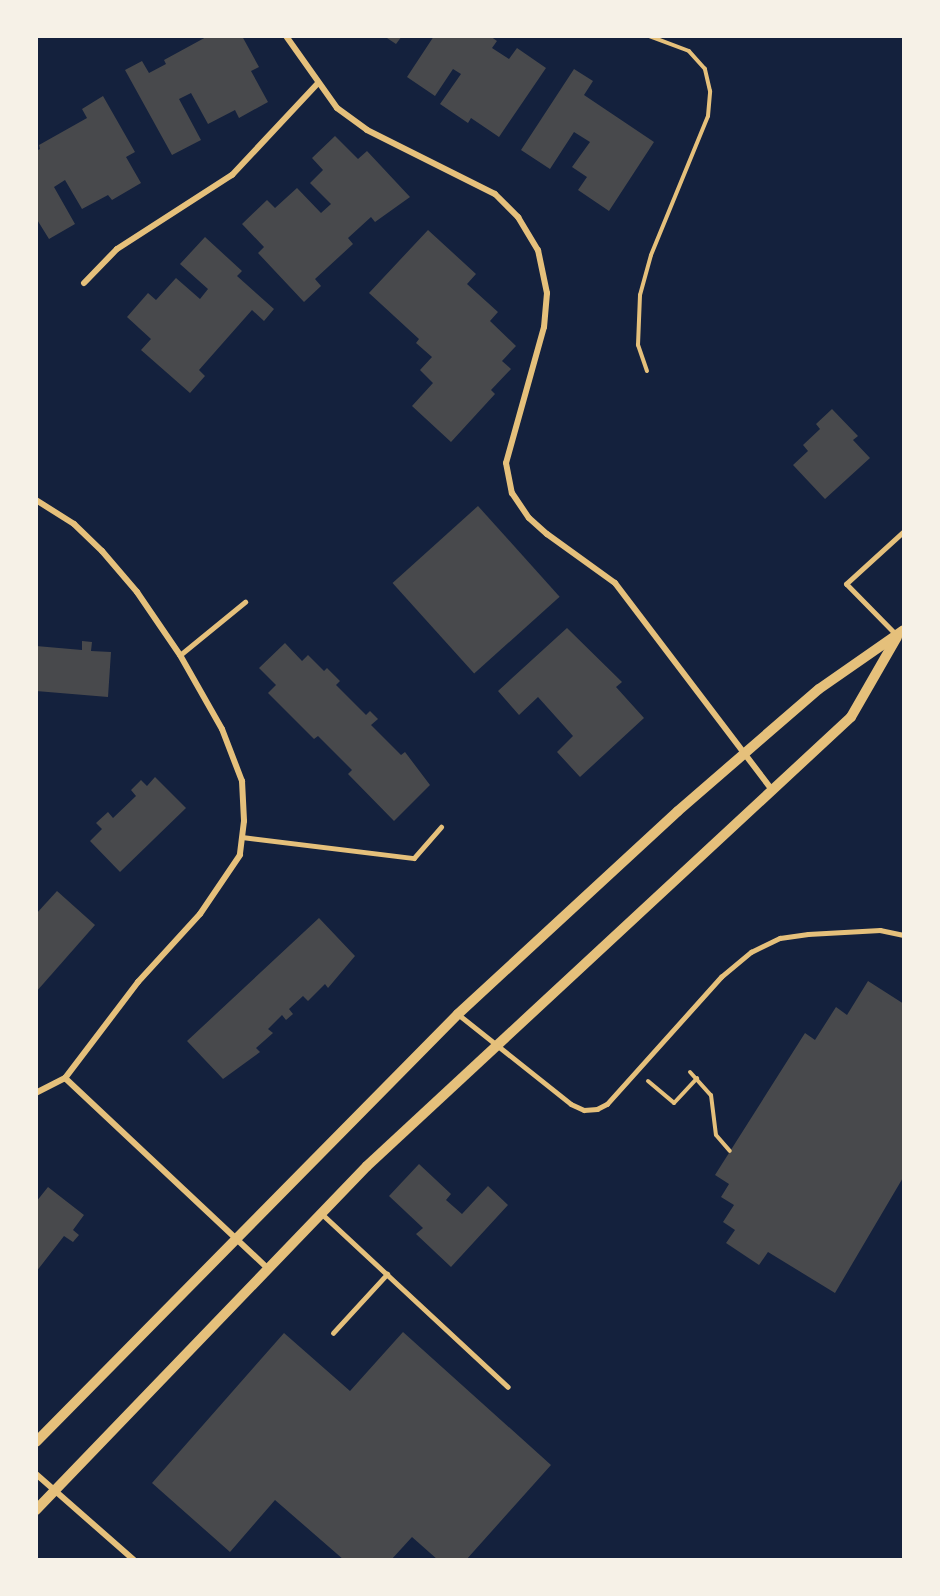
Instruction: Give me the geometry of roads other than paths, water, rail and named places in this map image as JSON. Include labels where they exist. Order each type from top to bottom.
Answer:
[{"type":"street","points":[[286,36],[337,108],[367,130],[495,194],[518,217],[538,250],[547,293],[544,327],[506,463],[512,493],[528,518],[615,583],[772,790]]},
{"type":"street","points":[[84,283],[117,249],[232,175],[318,83]]},
{"type":"street","points":[[36,500],[74,524],[102,551],[137,592],[180,655],[222,729],[242,781],[240,855],[200,914],[138,982],[65,1078],[36,1093]]},
{"type":"street","points":[[36,1442],[458,1014],[744,754],[819,689],[901,634]]},
{"type":"street","points":[[36,1510],[321,1213],[494,1044],[851,717],[901,634]]},
{"type":"street","points":[[65,1078],[233,1240],[267,1268]]},
{"type":"street","points":[[36,1474],[134,1560]]},
{"type":"lane","points":[[901,634],[846,584],[904,531]]},
{"type":"lane","points":[[180,655],[245,602]]},
{"type":"lane","points":[[242,837],[414,858],[441,827]]},
{"type":"lane","points":[[458,1014],[494,1044],[584,1110],[607,1104],[721,977],[751,952],[780,938],[808,934],[880,930],[904,935]]},
{"type":"lane","points":[[321,1213],[508,1387]]},
{"type":"lane","points":[[333,1333],[387,1274]]}]
